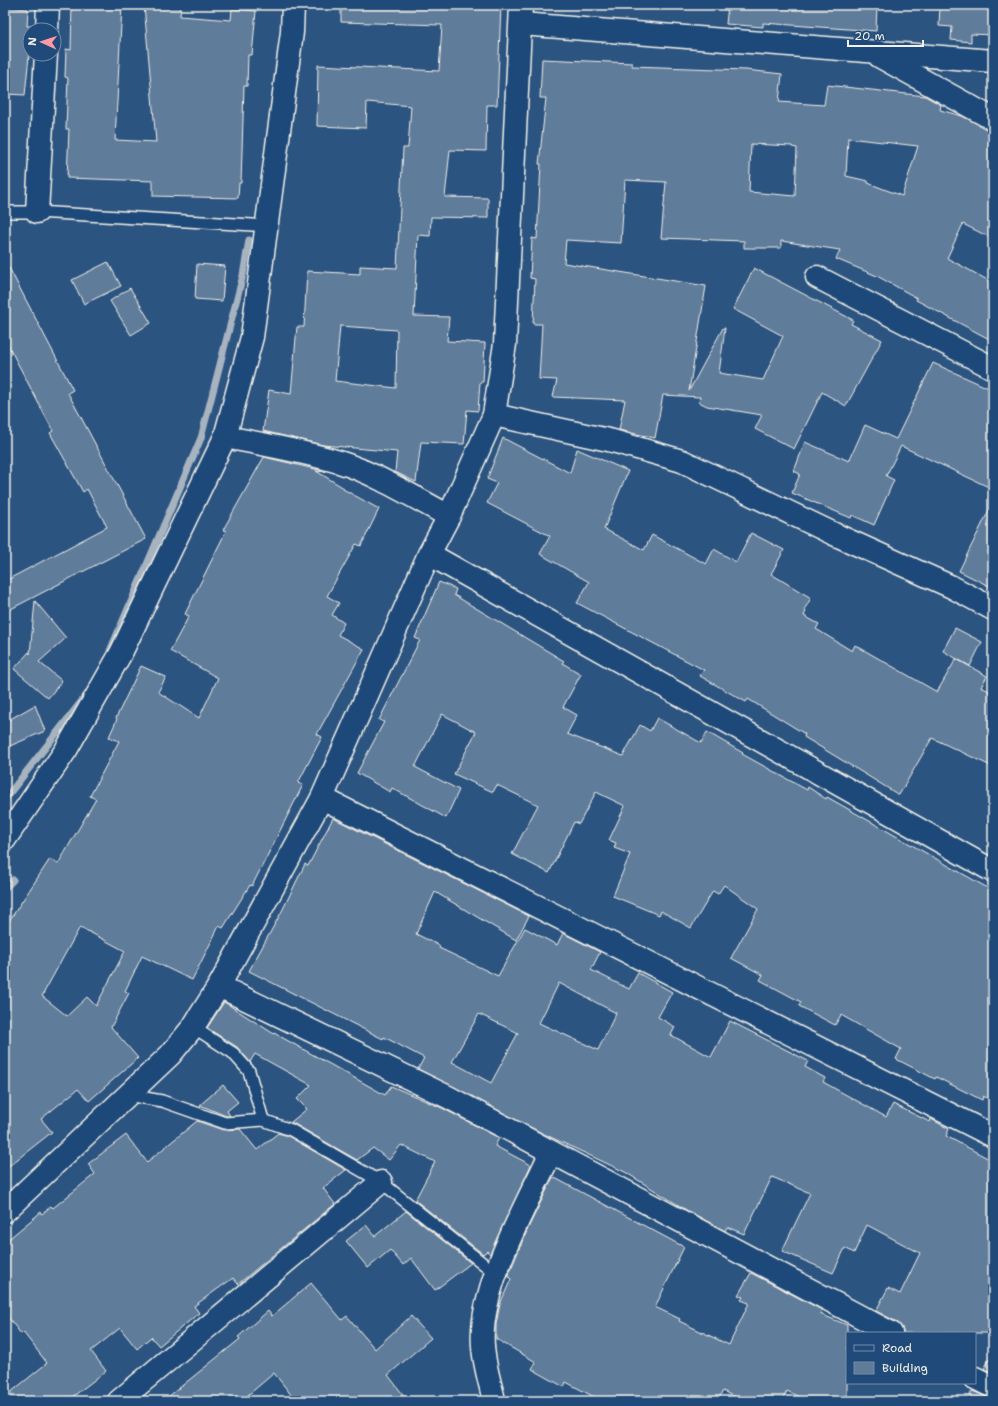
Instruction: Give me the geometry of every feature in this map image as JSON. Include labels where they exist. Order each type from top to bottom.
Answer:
[{"type":"street","points":[[47,22],[48,5]]},
{"type":"street","points":[[5,840],[66,750],[121,653],[225,437],[252,337],[268,226],[292,32],[293,5]]},
{"type":"street","points":[[5,1211],[170,1056],[193,1027],[219,986],[322,798],[429,554],[449,516],[494,415],[505,344],[521,14],[872,53],[993,61]]},
{"type":"street","points":[[872,53],[993,119]]},
{"type":"street","points":[[37,212],[46,62]]},
{"type":"street","points":[[817,277],[993,368]]},
{"type":"street","points":[[494,415],[613,441],[682,461],[834,534],[952,587],[993,610]]},
{"type":"street","points":[[225,437],[288,449],[340,462],[382,481],[449,516]]},
{"type":"street","points":[[429,554],[993,871]]},
{"type":"street","points":[[322,798],[993,1136]]},
{"type":"street","points":[[219,986],[448,1097],[889,1332]]},
{"type":"street","points":[[494,1401],[482,1346],[485,1318],[495,1274],[551,1152]]},
{"type":"street","points":[[119,1401],[381,1182]]},
{"type":"street","points":[[976,1378],[993,1387]]},
{"type":"lane","points":[[5,212],[37,212],[268,226]]},
{"type":"lane","points":[[193,1027],[233,1053],[249,1071],[263,1120]]},
{"type":"lane","points":[[128,1095],[162,1100],[225,1123],[263,1120],[292,1130],[381,1182],[495,1274]]},
{"type":"building","points":[[72,5],[122,5],[115,140],[156,142],[144,5],[181,5],[180,16],[231,20],[232,9],[256,11],[252,55],[248,55],[247,86],[244,86],[241,183],[239,183],[238,198],[153,196],[153,181],[67,178],[69,129],[66,129],[68,78],[65,77],[66,49],[71,50]]},
{"type":"building","points":[[341,5],[501,5],[497,105],[487,105],[486,151],[450,150],[445,197],[488,198],[488,218],[431,217],[430,236],[418,235],[414,316],[449,317],[447,341],[485,343],[483,382],[480,382],[478,411],[467,410],[464,444],[421,442],[416,482],[395,472],[397,452],[323,445],[263,431],[269,390],[291,394],[297,327],[304,327],[307,271],[360,274],[360,266],[397,268],[403,148],[408,148],[411,106],[367,102],[366,128],[317,126],[318,65],[439,71],[442,25],[341,22]],"holes":[[[340,326],[397,330],[396,388],[335,381]]]},
{"type":"building","points":[[728,5],[877,5],[876,31],[763,23],[763,27],[726,24]]},
{"type":"building","points":[[940,5],[993,5],[993,35],[971,34],[971,42],[951,40],[952,27],[939,26]]},
{"type":"building","points":[[5,7],[28,9],[27,22],[22,22],[22,62],[28,62],[25,95],[5,94]]},
{"type":"building","points":[[542,59],[632,63],[632,66],[746,70],[782,74],[779,102],[824,105],[827,85],[925,96],[941,105],[940,110],[962,116],[993,131],[993,239],[963,224],[947,258],[993,283],[993,341],[916,300],[917,298],[877,276],[836,259],[840,250],[781,241],[781,248],[744,248],[744,241],[661,238],[666,182],[625,180],[621,243],[566,240],[564,263],[706,286],[689,391],[723,328],[725,328],[719,373],[763,380],[783,336],[733,309],[754,268],[853,320],[851,324],[882,340],[846,406],[822,392],[794,449],[755,429],[762,415],[707,406],[699,402],[700,397],[663,395],[655,438],[619,430],[625,400],[553,397],[557,380],[539,379],[542,324],[533,324],[535,279],[530,278],[532,238],[537,239],[541,164],[539,164],[546,98],[540,98]],"holes":[[[848,138],[918,146],[902,196],[868,183],[868,181],[846,176]],[[751,144],[792,146],[797,148],[795,196],[749,192]]]},
{"type":"building","points":[[5,260],[73,390],[68,393],[146,539],[5,612],[5,581],[107,527],[87,489],[83,492],[50,433],[53,431],[5,339]]},
{"type":"building","points":[[108,262],[121,286],[84,304],[72,280]]},
{"type":"building","points":[[197,264],[225,266],[222,301],[195,299]]},
{"type":"building","points":[[130,288],[151,323],[131,335],[110,301]]},
{"type":"building","points":[[933,363],[993,390],[993,489],[901,446],[886,476],[894,480],[874,525],[852,515],[851,518],[792,493],[800,474],[794,471],[805,442],[849,461],[865,425],[896,439]]},
{"type":"building","points":[[503,438],[570,473],[577,449],[628,471],[604,529],[644,550],[652,535],[706,564],[714,549],[736,562],[751,533],[784,550],[771,574],[811,598],[804,610],[806,611],[804,616],[819,624],[816,629],[852,651],[855,645],[937,692],[956,659],[987,676],[981,687],[993,693],[993,767],[932,738],[899,795],[804,737],[805,734],[748,699],[746,702],[700,676],[704,670],[577,603],[589,582],[540,554],[550,536],[487,503],[497,483],[487,479]]},
{"type":"building","points":[[264,457],[326,472],[316,471],[344,488],[343,489],[379,509],[361,546],[356,544],[327,596],[339,603],[332,615],[344,623],[338,635],[364,649],[317,734],[322,737],[298,783],[303,785],[252,886],[250,885],[223,928],[219,926],[192,980],[142,956],[125,991],[129,993],[111,1027],[138,1058],[89,1101],[78,1089],[41,1119],[52,1132],[5,1169],[5,927],[50,859],[58,864],[96,799],[90,796],[119,741],[109,737],[117,719],[116,718],[141,666],[166,677],[158,692],[199,718],[218,678],[170,651],[189,616],[185,614],[226,531],[223,530]],"holes":[[[80,927],[125,951],[96,1006],[87,997],[67,1016],[42,996]]]},
{"type":"building","points":[[993,502],[993,588],[959,571]]},
{"type":"building","points":[[439,582],[456,589],[454,595],[564,661],[562,663],[581,674],[563,707],[577,715],[567,734],[623,756],[640,725],[650,731],[657,718],[701,743],[707,732],[743,753],[742,754],[807,790],[808,787],[826,799],[827,797],[993,891],[993,1101],[983,1096],[982,1100],[936,1077],[935,1079],[896,1059],[901,1049],[841,1015],[835,1025],[799,1006],[801,1002],[760,980],[763,975],[731,958],[758,909],[724,885],[718,894],[713,891],[691,928],[661,911],[659,915],[613,896],[630,854],[614,848],[616,843],[609,840],[625,806],[596,792],[579,824],[574,822],[549,873],[512,854],[538,805],[497,785],[493,792],[454,774],[476,732],[442,714],[415,767],[459,790],[446,818],[392,788],[390,792],[357,773],[384,722],[379,720],[420,640],[415,638]]},
{"type":"building","points":[[35,601],[66,638],[39,662],[62,681],[48,698],[14,669],[29,652],[30,654]]},
{"type":"building","points":[[955,628],[982,642],[970,666],[943,651]]},
{"type":"building","points":[[35,705],[45,731],[5,748],[5,722]]},
{"type":"building","points":[[333,818],[529,916],[516,940],[435,892],[416,934],[440,946],[439,948],[498,976],[525,928],[557,945],[563,933],[600,952],[591,970],[629,989],[638,973],[672,992],[658,1017],[675,1027],[671,1035],[711,1057],[730,1021],[808,1061],[805,1067],[825,1078],[823,1082],[886,1117],[893,1104],[930,1122],[931,1119],[949,1129],[946,1136],[993,1161],[993,1333],[903,1332],[902,1327],[897,1322],[876,1311],[888,1288],[900,1294],[920,1253],[867,1225],[854,1253],[845,1248],[833,1273],[782,1251],[810,1193],[772,1177],[744,1234],[727,1227],[725,1231],[688,1211],[625,1172],[542,1133],[418,1069],[424,1058],[384,1037],[383,1039],[249,971],[282,911],[305,864],[308,866]],"holes":[[[559,983],[616,1013],[598,1050],[539,1023]],[[479,1014],[518,1033],[491,1083],[452,1062]]]},
{"type":"building","points":[[224,1002],[274,1034],[385,1095],[391,1086],[442,1108],[499,1138],[495,1146],[531,1165],[490,1254],[487,1251],[483,1254],[415,1200],[435,1162],[401,1145],[389,1160],[373,1148],[357,1160],[291,1122],[307,1109],[297,1099],[311,1085],[255,1054],[250,1062],[237,1047],[207,1028]]},
{"type":"building","points":[[223,1085],[238,1102],[227,1111],[230,1116],[226,1116],[200,1105]]},
{"type":"building","points":[[197,1121],[223,1130],[240,1129],[257,1150],[278,1133],[288,1136],[346,1170],[323,1188],[335,1204],[238,1284],[233,1278],[194,1306],[199,1313],[159,1346],[151,1337],[137,1349],[120,1328],[91,1351],[106,1371],[67,1401],[5,1401],[5,1397],[47,1363],[23,1332],[21,1334],[5,1313],[5,1242],[41,1212],[42,1214],[51,1206],[53,1208],[95,1174],[88,1164],[126,1135],[147,1162]]},
{"type":"building","points":[[553,1177],[684,1247],[655,1307],[680,1319],[679,1321],[729,1345],[749,1303],[741,1300],[743,1297],[738,1295],[751,1273],[822,1310],[820,1314],[847,1325],[847,1401],[808,1401],[787,1391],[782,1401],[742,1401],[723,1391],[717,1401],[602,1401],[566,1382],[564,1387],[532,1369],[536,1362],[496,1339],[496,1324],[500,1304],[511,1279],[508,1276],[529,1226]]},
{"type":"building","points":[[406,1211],[471,1263],[435,1290],[411,1258],[403,1265],[390,1250],[368,1268],[346,1241],[366,1225],[375,1236]]},
{"type":"building","points":[[311,1283],[342,1320],[347,1316],[375,1349],[411,1316],[431,1338],[388,1375],[408,1401],[296,1401],[274,1373],[241,1401],[163,1401],[240,1339],[238,1337],[268,1311],[272,1316]]},
{"type":"building","points":[[993,1352],[993,1373],[984,1369]]},
{"type":"building","points":[[972,1391],[993,1399],[993,1401],[967,1401]]},
{"type":"waterway","points":[[110,651],[201,438],[243,275],[249,240]]},
{"type":"waterway","points":[[5,799],[85,697]]},
{"type":"waterway","points":[[5,888],[13,880]]}]
